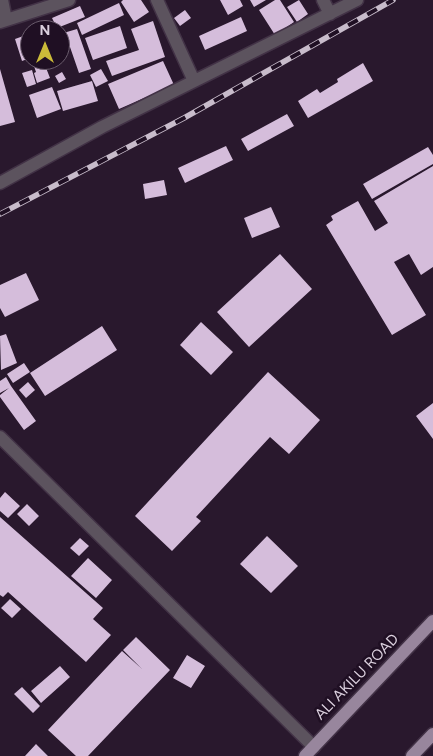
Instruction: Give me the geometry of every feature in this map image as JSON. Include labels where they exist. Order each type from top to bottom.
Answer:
[{"type":"main road","name":"ALI AKILU ROAD","points":[[309,752],[433,621]]},
{"type":"main road","points":[[412,756],[433,734]]},
{"type":"street","points":[[2,0],[3,21],[69,0]]},
{"type":"street","points":[[157,0],[194,81]]},
{"type":"street","points":[[323,0],[330,14]]},
{"type":"street","points":[[0,183],[102,127],[357,0]]},
{"type":"street","points":[[0,437],[309,752]]},
{"type":"building","points":[[123,0],[141,0],[149,12],[134,22],[121,2]]},
{"type":"building","points":[[220,0],[240,0],[243,6],[228,15]]},
{"type":"building","points":[[250,0],[266,0],[254,7]]},
{"type":"building","points":[[275,0],[280,0],[294,22],[275,35],[259,10]]},
{"type":"building","points":[[299,0],[308,14],[297,22],[287,7]]},
{"type":"building","points":[[119,3],[124,15],[82,35],[77,23]]},
{"type":"building","points":[[80,6],[85,17],[70,23],[70,20],[53,20],[52,18]]},
{"type":"building","points":[[185,10],[191,18],[180,26],[174,18]]},
{"type":"building","points":[[241,17],[247,31],[205,50],[199,36]]},
{"type":"building","points":[[153,21],[165,57],[112,76],[106,61],[139,50],[131,29]]},
{"type":"building","points":[[120,26],[127,48],[93,60],[85,38]]},
{"type":"building","points":[[77,29],[91,69],[79,73],[70,47],[70,31]]},
{"type":"building","points":[[20,37],[20,55],[15,39]]},
{"type":"building","points":[[163,61],[174,85],[119,109],[108,84]]},
{"type":"building","points":[[363,63],[373,81],[308,118],[298,101],[317,89],[320,93],[338,82],[337,79]]},
{"type":"building","points":[[0,69],[15,122],[0,126]]},
{"type":"building","points":[[101,69],[108,81],[96,87],[90,75]]},
{"type":"building","points":[[32,70],[36,84],[27,87],[22,73]]},
{"type":"building","points":[[35,70],[47,70],[50,78],[37,83],[34,73]]},
{"type":"building","points":[[62,72],[66,79],[59,83],[55,76]]},
{"type":"building","points":[[92,81],[98,101],[63,111],[57,91]]},
{"type":"building","points":[[52,87],[61,109],[37,118],[29,95]]},
{"type":"building","points":[[287,114],[294,126],[248,151],[241,139]]},
{"type":"building","points":[[226,146],[233,160],[185,183],[178,168]]},
{"type":"building","points":[[428,147],[433,155],[433,164],[372,199],[363,184]]},
{"type":"building","points":[[433,166],[433,267],[421,275],[409,254],[394,262],[426,315],[392,335],[326,225],[333,220],[331,216],[358,201],[375,231],[388,223],[374,201]]},
{"type":"building","points":[[164,180],[167,195],[145,199],[143,184]]},
{"type":"building","points":[[271,207],[280,227],[252,238],[244,218]]},
{"type":"building","points":[[280,254],[312,289],[249,347],[217,312]]},
{"type":"building","points":[[26,273],[39,300],[5,317],[0,308],[0,285]]},
{"type":"building","points":[[201,322],[233,352],[211,375],[180,345]]},
{"type":"building","points":[[102,326],[117,350],[45,396],[30,373]]},
{"type":"building","points":[[6,334],[17,363],[1,370],[0,336]]},
{"type":"building","points":[[24,363],[30,372],[13,383],[7,374]]},
{"type":"building","points":[[268,372],[320,420],[289,454],[270,437],[196,517],[201,521],[172,551],[135,516]]},
{"type":"building","points":[[6,377],[36,421],[24,430],[0,397],[9,388],[0,393],[0,381]]},
{"type":"building","points":[[28,382],[35,390],[26,398],[19,390]]},
{"type":"building","points":[[433,403],[433,439],[416,416]]},
{"type":"building","points":[[5,492],[20,506],[8,518],[0,511],[0,498]]},
{"type":"building","points":[[27,504],[39,516],[29,526],[17,514]]},
{"type":"building","points":[[0,517],[103,608],[93,619],[111,635],[86,662],[8,592],[3,597],[0,595]]},
{"type":"building","points":[[267,536],[298,566],[271,593],[240,564]]},
{"type":"building","points":[[80,538],[89,546],[79,556],[70,548]]},
{"type":"building","points":[[88,558],[112,580],[96,598],[71,576]]},
{"type":"building","points":[[10,599],[21,609],[12,618],[1,608]]},
{"type":"building","points":[[136,637],[170,670],[88,756],[76,756],[48,730],[122,651],[142,669],[123,650]]},
{"type":"building","points":[[187,655],[205,666],[191,688],[173,678]]},
{"type":"building","points":[[60,666],[70,677],[41,703],[31,691]]},
{"type":"building","points":[[22,687],[40,706],[33,713],[14,694]]},
{"type":"building","points":[[36,744],[48,756],[25,756]]},
{"type":"railway","points":[[0,214],[184,118],[393,0]]}]
